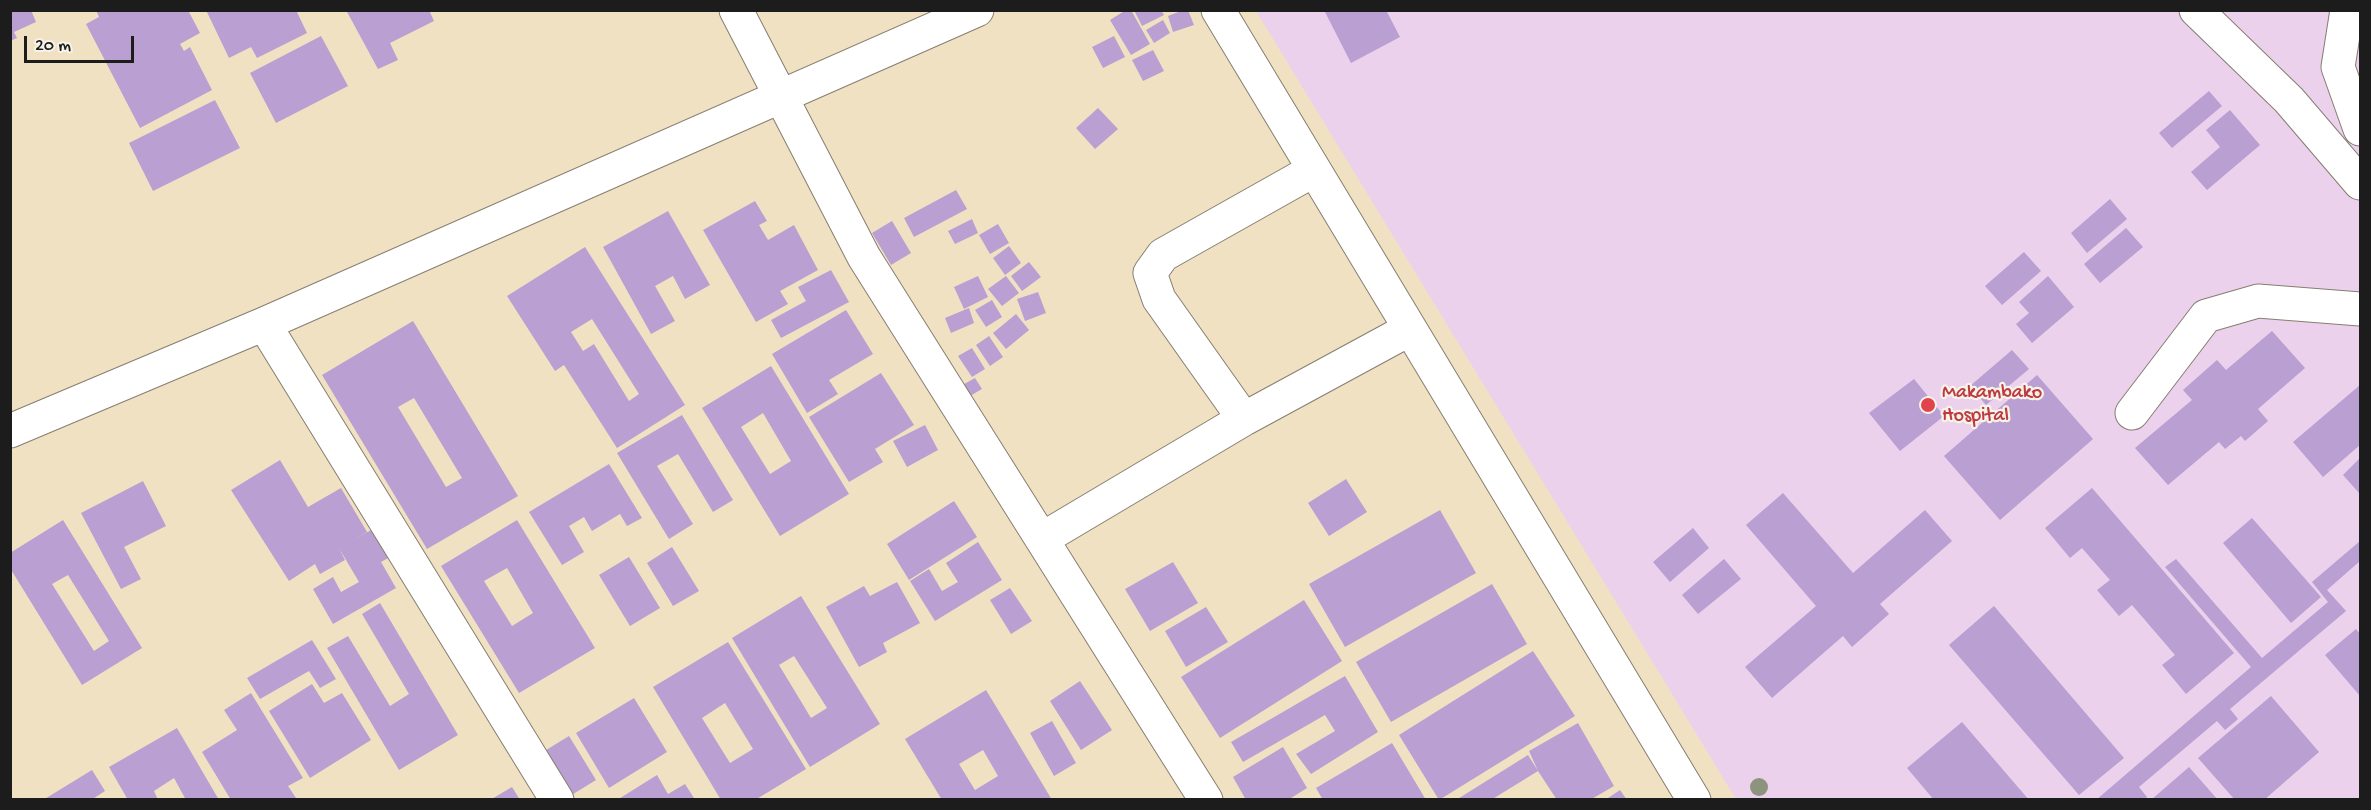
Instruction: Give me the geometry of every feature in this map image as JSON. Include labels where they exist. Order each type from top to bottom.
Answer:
[{"type":"street","points":[[736,10],[864,257],[1042,539],[1194,796]]},
{"type":"street","points":[[10,431],[264,324],[977,10]]},
{"type":"street","points":[[1218,10],[1694,800]]},
{"type":"street","points":[[2196,10],[2289,100],[2361,183]]},
{"type":"street","points":[[2347,10],[2338,67],[2361,129]]},
{"type":"street","points":[[1244,419],[1159,298],[1150,273],[1163,255],[1314,170]]},
{"type":"street","points":[[2132,414],[2206,316],[2258,301],[2361,309]]},
{"type":"street","points":[[264,324],[557,800]]},
{"type":"street","points":[[1042,539],[1244,419],[1410,329]]},
{"type":"shaded area","name":"Makambako Hospital","points":[[1256,11],[2360,11],[2360,799],[1736,799]]},
{"type":"building","points":[[10,10],[31,10],[36,22],[14,32],[17,38],[10,41]]},
{"type":"building","points":[[96,10],[188,10],[200,33],[180,44],[184,51],[190,47],[212,90],[140,128],[86,24],[99,17]]},
{"type":"building","points":[[206,10],[296,10],[307,33],[257,58],[251,47],[229,58]]},
{"type":"building","points":[[346,10],[429,10],[434,21],[390,43],[398,60],[378,69]]},
{"type":"building","points":[[1126,10],[1131,10],[1150,44],[1131,55],[1110,20]]},
{"type":"building","points":[[1134,10],[1161,10],[1164,15],[1142,26]]},
{"type":"building","points":[[1188,10],[1194,25],[1173,32],[1168,16]]},
{"type":"building","points":[[1324,10],[1386,10],[1400,37],[1351,63]]},
{"type":"building","points":[[1163,20],[1170,33],[1154,43],[1146,30]]},
{"type":"building","points":[[321,36],[348,86],[276,123],[250,73]]},
{"type":"building","points":[[1114,36],[1125,57],[1103,68],[1092,47]]},
{"type":"building","points":[[1153,50],[1164,71],[1143,81],[1132,60]]},
{"type":"building","points":[[2209,91],[2222,106],[2172,148],[2159,133]]},
{"type":"building","points":[[215,100],[240,148],[153,191],[129,143]]},
{"type":"building","points":[[1098,108],[1118,129],[1095,149],[1076,128]]},
{"type":"building","points":[[2230,110],[2260,145],[2207,190],[2191,172],[2220,147],[2206,130]]},
{"type":"building","points":[[956,190],[967,209],[914,237],[904,218]]},
{"type":"building","points":[[2110,199],[2127,219],[2087,253],[2071,233]]},
{"type":"building","points":[[755,201],[767,221],[759,225],[768,240],[794,225],[818,270],[780,291],[788,304],[756,322],[703,230]]},
{"type":"building","points":[[668,211],[710,285],[685,299],[673,276],[655,286],[675,321],[651,334],[603,247]]},
{"type":"building","points":[[972,219],[978,233],[955,244],[948,231]]},
{"type":"building","points":[[892,221],[911,253],[891,265],[872,233]]},
{"type":"building","points":[[998,224],[1009,243],[990,254],[979,235]]},
{"type":"building","points":[[2126,228],[2143,247],[2100,283],[2084,264]]},
{"type":"building","points":[[1009,246],[1021,263],[1005,275],[993,258]]},
{"type":"building","points":[[585,247],[685,405],[617,448],[564,365],[555,371],[507,296]],"holes":[[[592,319],[639,394],[629,401],[594,344],[583,351],[571,332]]]},
{"type":"building","points":[[2024,252],[2041,271],[2002,305],[1985,286]]},
{"type":"building","points":[[1029,262],[1041,277],[1022,291],[1011,276]]},
{"type":"building","points":[[831,270],[849,302],[781,338],[771,320],[806,301],[798,287]]},
{"type":"building","points":[[978,276],[988,297],[964,309],[954,287]]},
{"type":"building","points":[[1006,276],[1019,293],[1002,306],[988,289]]},
{"type":"building","points":[[2048,276],[2074,307],[2032,343],[2016,324],[2029,313],[2019,302]]},
{"type":"building","points":[[1038,292],[1046,313],[1025,321],[1017,299]]},
{"type":"building","points":[[992,300],[1002,317],[986,327],[975,310]]},
{"type":"building","points":[[969,308],[974,323],[951,333],[945,318]]},
{"type":"building","points":[[846,310],[873,354],[829,380],[838,394],[807,413],[772,354]]},
{"type":"building","points":[[1016,314],[1029,330],[1006,349],[993,333]]},
{"type":"building","points":[[413,321],[518,496],[427,549],[322,375]],"holes":[[[414,398],[462,478],[446,487],[398,407]]]},
{"type":"building","points":[[2272,331],[2305,368],[2258,409],[2268,421],[2245,441],[2241,436],[2225,449],[2219,442],[2168,485],[2135,448],[2192,400],[2183,390],[2217,360],[2226,370]]},
{"type":"building","points":[[989,336],[1003,357],[990,366],[976,345]]},
{"type":"building","points":[[972,348],[985,369],[972,377],[958,356]]},
{"type":"building","points":[[2012,350],[2029,369],[1986,405],[1970,386]]},
{"type":"building","points":[[771,366],[849,494],[780,536],[702,408]],"holes":[[[763,413],[791,461],[770,474],[741,427]]]},
{"type":"building","points":[[881,373],[914,425],[875,449],[883,462],[849,482],[809,417]]},
{"type":"building","points":[[2037,375],[2093,439],[2000,520],[1944,456]]},
{"type":"building","points":[[975,378],[982,389],[965,399],[957,388]]},
{"type":"building","points":[[1914,379],[1944,416],[1900,451],[1869,413]]},
{"type":"building","points":[[2360,385],[2360,445],[2323,477],[2293,442]]},
{"type":"building","points":[[682,415],[733,500],[713,512],[678,454],[657,466],[693,524],[669,539],[617,453]]},
{"type":"building","points":[[925,425],[938,450],[907,467],[893,441]]},
{"type":"building","points":[[2360,458],[2360,494],[2343,475]]},
{"type":"building","points":[[280,460],[308,507],[341,488],[367,532],[353,540],[373,529],[390,557],[381,562],[396,588],[333,624],[313,589],[333,577],[341,592],[359,582],[339,548],[345,560],[320,574],[315,564],[289,581],[231,490]]},
{"type":"building","points":[[609,464],[642,518],[627,526],[620,514],[592,531],[584,517],[569,526],[584,552],[562,565],[529,512]]},
{"type":"building","points":[[1346,479],[1367,512],[1329,536],[1308,503]]},
{"type":"building","points":[[143,481],[166,526],[124,547],[141,579],[121,589],[81,513]]},
{"type":"building","points":[[2092,488],[2234,653],[2186,694],[2162,665],[2175,655],[2132,605],[2119,616],[2097,590],[2110,580],[2082,548],[2070,558],[2045,528]]},
{"type":"building","points":[[1783,493],[1853,573],[1925,510],[1952,541],[1880,604],[1889,614],[1852,647],[1843,636],[1772,698],[1745,667],[1816,606],[1746,525]]},
{"type":"building","points":[[954,501],[977,537],[909,580],[887,544]]},
{"type":"building","points":[[1440,510],[1476,573],[1345,647],[1309,584]]},
{"type":"building","points":[[2252,518],[2321,597],[2291,623],[2223,543]]},
{"type":"building","points":[[63,520],[142,648],[82,685],[10,568],[10,553]],"holes":[[[68,575],[109,641],[94,651],[52,584]]]},
{"type":"building","points":[[517,520],[595,648],[519,693],[441,566]],"holes":[[[507,568],[533,613],[512,626],[484,581]]]},
{"type":"building","points":[[1693,528],[1709,548],[1670,582],[1653,562]]},
{"type":"building","points":[[2360,541],[2360,561],[2327,590],[2346,611],[2230,709],[2238,719],[2225,730],[2217,721],[2139,787],[2147,797],[2144,800],[2096,800],[2251,667],[2165,567],[2176,559],[2262,658],[2328,602],[2312,582]]},
{"type":"building","points":[[978,542],[1002,580],[935,621],[910,581],[929,569],[942,591],[958,582],[946,563]]},
{"type":"building","points":[[672,547],[699,591],[673,606],[647,563]]},
{"type":"building","points":[[629,557],[660,608],[630,626],[599,575]]},
{"type":"building","points":[[1724,559],[1741,579],[1698,614],[1682,595]]},
{"type":"building","points":[[1173,562],[1198,603],[1150,631],[1125,589]]},
{"type":"building","points":[[897,582],[920,623],[883,643],[887,652],[859,667],[826,607],[864,586],[870,596]]},
{"type":"building","points":[[1492,584],[1527,644],[1391,722],[1356,662]]},
{"type":"building","points":[[1010,588],[1032,621],[1011,634],[990,600]]},
{"type":"building","points":[[801,596],[880,724],[810,767],[732,638]],"holes":[[[794,656],[827,708],[811,718],[779,665]]]},
{"type":"building","points":[[1304,600],[1342,661],[1220,738],[1181,677]]},
{"type":"building","points":[[380,603],[458,735],[399,770],[327,648],[348,636],[390,706],[409,694],[362,614]]},
{"type":"building","points":[[1994,606],[2124,758],[2079,795],[1949,645]]},
{"type":"building","points":[[1206,607],[1228,642],[1186,667],[1165,631]]},
{"type":"building","points":[[2356,629],[2360,634],[2360,696],[2325,655]]},
{"type":"building","points":[[312,640],[336,679],[320,688],[309,671],[260,699],[247,678]]},
{"type":"building","points":[[728,642],[806,769],[755,800],[721,800],[653,687]],"holes":[[[725,703],[753,749],[730,763],[702,718]]]},
{"type":"building","points":[[1533,651],[1575,716],[1439,800],[1399,735]]},
{"type":"building","points":[[1345,676],[1378,732],[1311,774],[1296,754],[1335,731],[1325,715],[1243,762],[1231,742]]},
{"type":"building","points":[[1080,681],[1112,730],[1081,750],[1050,701]]},
{"type":"building","points":[[312,684],[324,703],[342,693],[371,740],[310,778],[269,711]]},
{"type":"building","points":[[986,690],[1052,800],[942,800],[905,739]],"holes":[[[983,750],[998,776],[975,790],[959,764]]]},
{"type":"building","points":[[251,693],[303,778],[288,786],[296,798],[294,800],[231,800],[202,752],[237,730],[224,710]]},
{"type":"building","points":[[2271,696],[2319,752],[2264,800],[2235,800],[2198,758]]},
{"type":"building","points":[[634,698],[667,752],[609,788],[576,733]]},
{"type":"building","points":[[1052,721],[1076,763],[1054,776],[1030,733]]},
{"type":"building","points":[[1962,722],[2029,800],[1934,800],[1907,768]]},
{"type":"building","points":[[1578,723],[1614,786],[1590,800],[1557,800],[1538,771],[1529,751]]},
{"type":"building","points":[[177,728],[219,800],[186,800],[174,778],[154,791],[158,800],[128,800],[109,767]]},
{"type":"building","points":[[569,736],[596,780],[565,799],[538,755]]},
{"type":"building","points":[[1392,743],[1426,800],[1323,800],[1316,788]]},
{"type":"building","points":[[1283,747],[1307,788],[1288,800],[1246,800],[1233,777]]},
{"type":"building","points":[[1528,755],[1538,771],[1491,800],[1456,800]]},
{"type":"building","points":[[2189,767],[2218,800],[2151,800]]},
{"type":"building","points":[[92,770],[105,791],[91,800],[43,800]]},
{"type":"building","points":[[657,775],[668,794],[685,784],[694,798],[617,800]]},
{"type":"building","points":[[512,787],[520,800],[490,800]]},
{"type":"building","points":[[1620,790],[1627,800],[1605,800]]},
{"type":"place","name":"Makambako Hospital","points":[[1928,405]]}]
